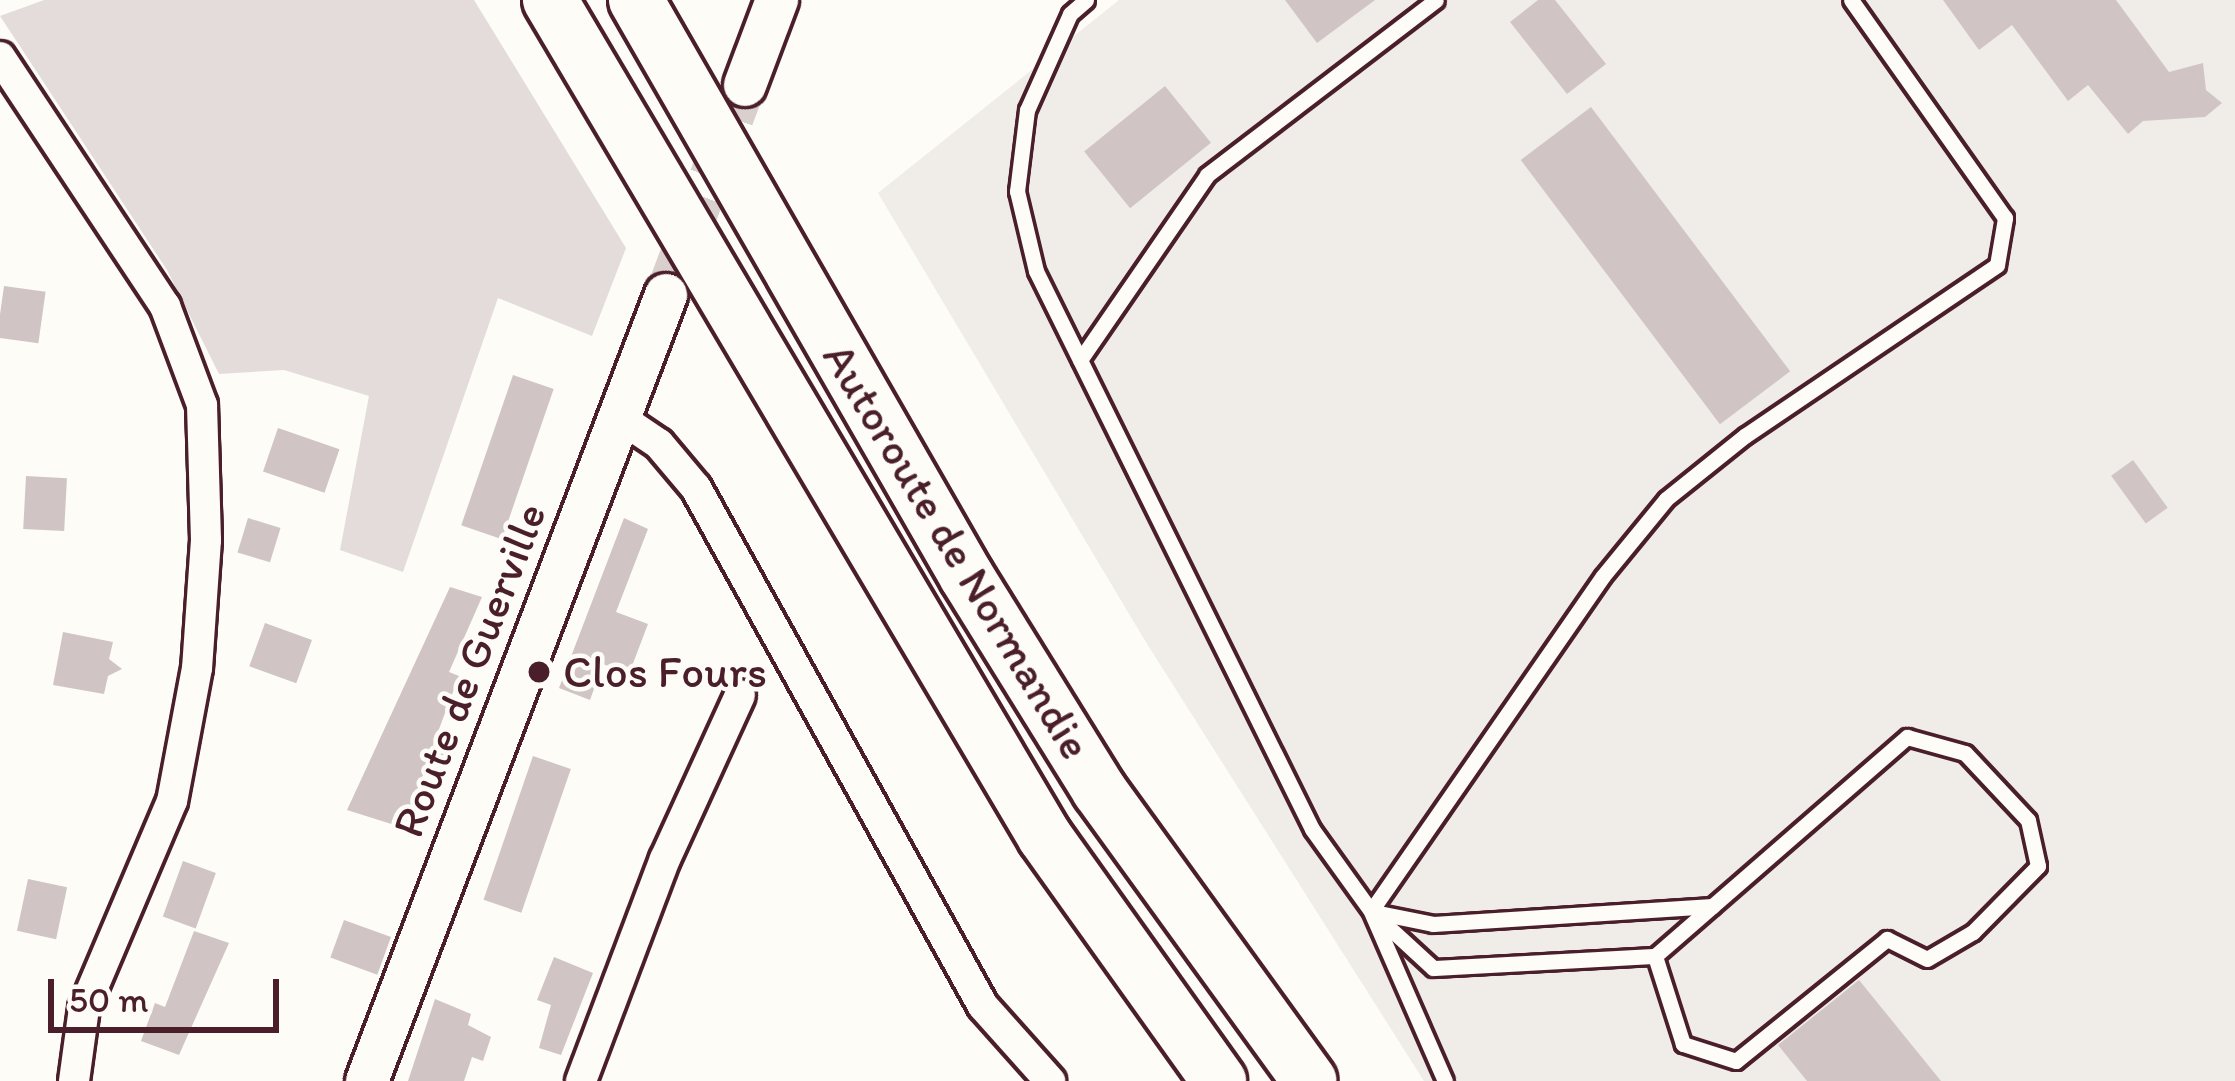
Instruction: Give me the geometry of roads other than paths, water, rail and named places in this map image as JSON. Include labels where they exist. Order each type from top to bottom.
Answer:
[{"type":"highway","name":"Autoroute de Normandie","points":[[550,0],[1045,837],[1219,1081]]},
{"type":"highway","name":"Autoroute de Normandie","points":[[636,0],[955,556],[1099,790],[1310,1081]]},
{"type":"street","points":[[745,85],[777,0]]},
{"type":"street","points":[[0,57],[165,307],[202,405],[206,540],[197,668],[172,801],[84,1008],[74,1081]]},
{"type":"street","name":"Route de Guerville","points":[[367,1081],[666,295]]},
{"type":"street","points":[[619,417],[682,466],[983,1006],[1049,1081]]},
{"type":"street","points":[[580,1081],[665,859],[740,694]]},
{"type":"lane","points":[[1086,0],[1070,14],[1028,110],[1017,191],[1036,271],[1312,829],[1371,911],[1433,968],[1655,956],[1907,737],[1965,753],[2028,820],[2038,866],[1973,932],[1927,959],[1887,939],[1736,1061],[1684,1044],[1655,956]]},
{"type":"lane","points":[[1080,360],[1207,175],[1436,0]]},
{"type":"lane","points":[[1371,911],[1603,576],[1666,499],[1746,435],[1996,265],[2005,218],[1851,0]]},
{"type":"lane","points":[[1371,911],[1433,924],[1712,906]]},
{"type":"lane","points":[[1371,911],[1445,1081]]},
{"type":"tunnel","points":[[666,295],[745,85]]},
{"type":"place","name":"Clos Fours","points":[[539,672]]}]
